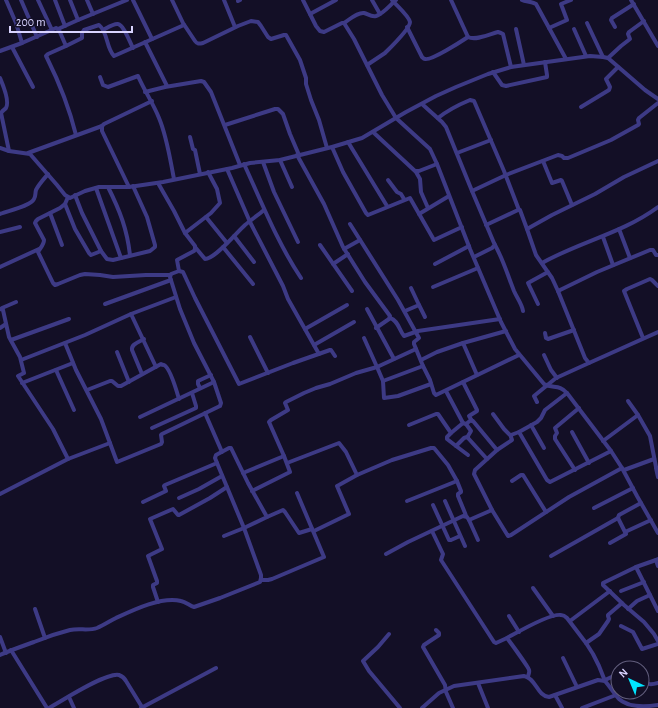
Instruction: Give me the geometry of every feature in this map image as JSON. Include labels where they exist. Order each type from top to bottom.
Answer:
[{"type":"street","points":[[6,0],[16,23],[22,43]]},
{"type":"street","points":[[21,0],[38,36]]},
{"type":"street","points":[[38,0],[52,30]]},
{"type":"street","points":[[54,0],[65,26]]},
{"type":"street","points":[[70,0],[78,20]]},
{"type":"street","points":[[88,0],[93,14]]},
{"type":"street","points":[[0,51],[128,0]]},
{"type":"street","points":[[133,0],[152,39]]},
{"type":"street","points":[[172,0],[184,25],[195,41],[200,44],[251,21],[258,22],[271,39],[284,34],[286,35],[300,60],[306,78],[306,84],[327,148]]},
{"type":"street","points":[[224,0],[236,27]]},
{"type":"street","points":[[303,0],[316,26],[324,32],[342,23],[344,24],[359,13],[372,16],[380,14],[394,1],[407,16],[410,22],[392,46],[367,66]]},
{"type":"street","points":[[310,14],[336,0]]},
{"type":"street","points":[[372,0],[380,14]]},
{"type":"street","points":[[451,0],[468,37],[471,39],[489,34],[503,34],[511,67]]},
{"type":"street","points":[[549,28],[567,20],[561,4],[571,0]]},
{"type":"street","points":[[526,1],[536,4],[566,59]]},
{"type":"street","points":[[615,27],[611,20],[612,18],[633,2],[658,46]]},
{"type":"street","points":[[608,58],[630,40],[628,34],[629,32],[644,21]]},
{"type":"street","points":[[587,23],[603,57]]},
{"type":"street","points":[[103,30],[119,24],[127,34],[133,48]]},
{"type":"street","points":[[344,24],[354,38],[382,95],[396,118],[430,149],[478,268],[515,350],[544,384],[562,388],[579,408],[623,469],[658,533]]},
{"type":"street","points":[[76,136],[71,113],[63,92],[46,58],[48,54],[81,39],[83,37],[82,31],[99,25],[103,30],[109,49],[113,56],[116,56],[184,25]]},
{"type":"street","points":[[407,28],[422,57],[425,59],[435,57],[468,37]]},
{"type":"street","points":[[58,29],[66,46]]},
{"type":"street","points":[[516,29],[524,65]]},
{"type":"street","points":[[574,29],[586,56]]},
{"type":"street","points":[[145,42],[167,86]]},
{"type":"street","points":[[12,47],[33,86]]},
{"type":"street","points":[[68,197],[70,198],[96,188],[131,187],[158,183],[242,165],[280,160],[332,147],[362,138],[456,86],[511,67],[586,56],[608,58],[645,90],[658,99]]},
{"type":"street","points":[[493,72],[502,85],[506,86],[547,77],[545,62]]},
{"type":"street","points":[[581,107],[609,90],[610,88],[606,79],[618,67]]},
{"type":"street","points":[[100,77],[103,85],[108,87],[138,76],[160,119],[166,139],[174,179]]},
{"type":"street","points":[[0,78],[5,90],[7,102],[5,109],[1,113],[9,151]]},
{"type":"street","points":[[145,92],[167,86],[201,81],[204,82],[211,92],[242,165],[258,194],[264,210],[286,253],[301,278]]},
{"type":"street","points":[[438,118],[451,108],[470,100],[475,102],[528,229],[536,254],[558,290],[585,358],[589,363]]},
{"type":"street","points":[[0,148],[9,151],[28,153],[102,126],[152,101]]},
{"type":"street","points":[[472,191],[506,175],[559,155],[564,158],[568,158],[611,140],[638,125],[639,118],[658,103]]},
{"type":"street","points":[[422,104],[446,127],[523,311]]},
{"type":"street","points":[[225,125],[275,109],[278,109],[283,114],[298,155],[324,204],[344,249],[390,318],[396,321],[404,336],[416,331],[500,319]]},
{"type":"street","points":[[75,195],[82,213],[101,251],[107,259],[113,260],[150,251],[155,247],[147,217],[102,131],[102,126]]},
{"type":"street","points":[[375,131],[397,155],[416,172],[420,179],[422,192],[428,208]]},
{"type":"street","points":[[190,137],[192,149],[195,150],[200,174]]},
{"type":"street","points":[[457,152],[491,140]]},
{"type":"street","points":[[348,142],[387,206]]},
{"type":"street","points":[[332,147],[364,212],[368,215],[404,199],[410,198],[435,241],[462,227]]},
{"type":"street","points":[[28,153],[68,197]]},
{"type":"street","points":[[280,160],[292,187]]},
{"type":"street","points":[[543,161],[552,183],[562,181],[572,205]]},
{"type":"street","points":[[528,229],[624,177],[658,161]]},
{"type":"street","points":[[263,162],[274,192],[298,242]]},
{"type":"street","points":[[416,172],[436,164]]},
{"type":"street","points":[[227,169],[250,222],[283,286],[288,299],[319,354]]},
{"type":"street","points":[[185,233],[206,217],[220,203],[216,189],[208,172]]},
{"type":"street","points":[[0,214],[33,201],[35,192],[48,174]]},
{"type":"street","points":[[388,180],[404,199]]},
{"type":"street","points":[[158,183],[185,233],[205,259],[208,259],[223,247],[264,210]]},
{"type":"street","points":[[108,187],[118,207],[128,238],[130,255]]},
{"type":"street","points":[[96,188],[121,258]]},
{"type":"street","points":[[419,214],[449,196]]},
{"type":"street","points":[[0,267],[39,249],[44,243],[44,240],[36,221],[65,204],[68,197]]},
{"type":"street","points":[[65,204],[75,229],[89,253],[91,255],[101,251]]},
{"type":"street","points":[[542,263],[562,252],[603,237],[649,214],[658,207]]},
{"type":"street","points":[[486,225],[519,210]]},
{"type":"street","points":[[50,213],[62,245]]},
{"type":"street","points":[[206,217],[227,243]]},
{"type":"street","points":[[350,224],[416,331],[419,338],[414,343],[434,394],[446,391],[519,355]]},
{"type":"street","points":[[0,232],[20,227]]},
{"type":"street","points":[[619,229],[630,258]]},
{"type":"street","points":[[234,236],[254,262]]},
{"type":"street","points":[[603,237],[613,265]]},
{"type":"street","points":[[344,249],[360,240]]},
{"type":"street","points":[[320,245],[352,291]]},
{"type":"street","points":[[474,257],[495,245]]},
{"type":"street","points":[[195,246],[194,251],[177,260],[179,271],[183,272],[194,298],[238,383],[240,384],[292,363],[330,350],[335,356]]},
{"type":"street","points":[[435,264],[469,246]]},
{"type":"street","points":[[223,247],[253,284]]},
{"type":"street","points":[[39,249],[38,252],[48,274],[55,284],[85,274],[113,277],[146,274],[170,277]]},
{"type":"street","points":[[558,290],[650,250],[653,250],[656,255],[658,255]]},
{"type":"street","points":[[333,264],[348,254]]},
{"type":"street","points":[[433,287],[478,268]]},
{"type":"street","points":[[105,304],[170,277],[179,271]]},
{"type":"street","points":[[538,304],[528,283],[548,272]]},
{"type":"street","points":[[65,343],[73,363],[101,419],[116,461],[118,462],[160,444],[162,442],[162,434],[221,404],[211,375],[194,343],[170,277]]},
{"type":"street","points":[[643,338],[624,291],[650,279],[658,286]]},
{"type":"street","points":[[411,288],[425,317]]},
{"type":"street","points":[[21,360],[176,297]]},
{"type":"street","points":[[2,309],[16,302]]},
{"type":"street","points":[[0,303],[9,337],[21,360],[24,373],[18,376],[53,430],[68,459]]},
{"type":"street","points":[[305,329],[347,305]]},
{"type":"street","points":[[404,312],[419,305]]},
{"type":"street","points":[[367,309],[394,359]]},
{"type":"street","points":[[131,314],[156,367]]},
{"type":"street","points":[[376,328],[390,318]]},
{"type":"street","points":[[11,340],[68,319]]},
{"type":"street","points":[[314,345],[354,322]]},
{"type":"street","points":[[0,328],[6,324]]},
{"type":"street","points":[[545,333],[546,338],[548,339],[574,330]]},
{"type":"street","points":[[421,360],[437,352],[463,343],[506,331]]},
{"type":"street","points":[[537,402],[534,396],[556,378],[658,332]]},
{"type":"street","points":[[250,337],[268,373]]},
{"type":"street","points":[[364,338],[383,381],[384,398],[398,396],[431,384]]},
{"type":"street","points":[[142,374],[131,347],[144,339]]},
{"type":"street","points":[[463,343],[477,375]]},
{"type":"street","points":[[252,491],[289,473],[290,470],[269,422],[287,411],[288,409],[285,403],[286,402],[304,392],[377,367],[416,349]]},
{"type":"street","points":[[117,352],[129,382]]},
{"type":"street","points":[[544,355],[556,378]]},
{"type":"street","points":[[22,384],[73,363]]},
{"type":"street","points":[[87,390],[110,381],[118,386],[129,382],[161,364],[166,366],[170,373],[179,399]]},
{"type":"street","points":[[383,381],[423,366]]},
{"type":"street","points":[[56,370],[74,410]]},
{"type":"street","points":[[200,388],[198,381],[211,375]]},
{"type":"street","points":[[140,416],[214,382]]},
{"type":"street","points":[[463,382],[477,410],[469,416],[497,450]]},
{"type":"street","points":[[446,391],[471,432],[456,446]]},
{"type":"street","points":[[152,428],[196,408],[192,393]]},
{"type":"street","points":[[511,436],[540,420],[545,410],[567,393]]},
{"type":"street","points":[[628,401],[650,436],[658,477]]},
{"type":"street","points":[[575,470],[554,438],[557,433],[554,428],[579,408]]},
{"type":"street","points":[[205,413],[222,452]]},
{"type":"street","points":[[409,425],[437,414],[451,433]]},
{"type":"street","points":[[492,414],[511,436]]},
{"type":"street","points":[[604,441],[638,415]]},
{"type":"street","points":[[468,455],[447,439],[447,437],[465,423],[472,420]]},
{"type":"street","points":[[531,425],[544,448]]},
{"type":"street","points":[[519,432],[548,481],[552,481],[611,451]]},
{"type":"street","points":[[572,432],[589,463]]},
{"type":"street","points":[[511,436],[512,440],[497,450],[475,470],[474,474],[492,510],[510,536],[569,497],[623,469],[654,459]]},
{"type":"street","points":[[467,437],[487,459]]},
{"type":"street","points":[[0,494],[68,459],[110,443]]},
{"type":"street","points":[[287,463],[339,443],[357,475]]},
{"type":"street","points":[[224,536],[283,510],[299,533],[313,530],[349,514],[337,486],[357,475],[392,460],[433,447],[448,465],[461,491],[458,496],[478,540]]},
{"type":"street","points":[[261,580],[261,575],[244,528],[217,463],[215,456],[216,454],[231,448],[252,491],[267,517]]},
{"type":"street","points":[[243,473],[284,456]]},
{"type":"street","points":[[143,502],[166,491],[165,485],[217,463]]},
{"type":"street","points":[[512,481],[523,475],[546,512]]},
{"type":"street","points":[[179,498],[200,489],[222,476]]},
{"type":"street","points":[[407,501],[456,481]]},
{"type":"street","points":[[158,602],[153,587],[157,581],[148,556],[162,549],[150,519],[173,509],[179,515],[227,487]]},
{"type":"street","points":[[594,508],[633,488]]},
{"type":"street","points":[[0,655],[67,630],[77,628],[96,628],[142,606],[165,600],[178,600],[186,602],[194,607],[220,598],[261,580],[272,580],[324,558],[297,493]]},
{"type":"street","points":[[445,500],[465,546]]},
{"type":"street","points":[[551,556],[618,518],[619,515],[641,502]]},
{"type":"street","points":[[433,505],[450,540],[460,536]]},
{"type":"street","points":[[469,520],[492,510]]},
{"type":"street","points":[[386,554],[408,542],[463,516],[466,516]]},
{"type":"street","points":[[618,518],[625,532]]},
{"type":"street","points":[[610,543],[625,535],[625,532],[651,520]]},
{"type":"street","points":[[432,531],[443,554],[441,560],[494,642],[496,643],[507,638],[546,618],[560,614],[570,621],[586,643],[610,687]]},
{"type":"street","points":[[621,626],[633,632],[642,649],[658,643],[654,634],[644,622],[628,609],[604,585],[604,583],[636,567],[657,559],[658,566]]},
{"type":"street","points":[[636,567],[658,611]]},
{"type":"street","points":[[621,591],[644,582]]},
{"type":"street","points":[[533,588],[553,616]]},
{"type":"street","points":[[570,621],[610,591]]},
{"type":"street","points":[[628,609],[637,601],[650,595]]},
{"type":"street","points":[[586,643],[599,634],[609,619],[608,615],[622,603]]},
{"type":"street","points":[[35,608],[45,638]]},
{"type":"street","points":[[509,616],[519,632]]},
{"type":"street","points":[[436,630],[439,635],[423,647],[445,686],[453,708]]},
{"type":"street","points":[[389,634],[378,647],[364,659],[363,663],[400,708]]},
{"type":"street","points":[[0,637],[6,653]]},
{"type":"street","points":[[507,638],[528,666],[530,672],[528,677]]},
{"type":"street","points":[[11,650],[48,708],[98,681],[107,677],[120,675],[126,681],[141,708],[216,668]]},
{"type":"street","points":[[563,658],[577,687]]},
{"type":"street","points":[[422,708],[434,697],[446,689],[454,686],[524,676],[528,677],[534,682],[544,696],[549,697],[598,680],[605,680],[610,678]]},
{"type":"street","points":[[478,683],[488,708]]},
{"type":"street","points":[[555,695],[562,708]]},
{"type":"street","points":[[68,697],[74,708]]},
{"type":"street","points":[[582,708],[610,697]]},
{"type":"street","points":[[620,700],[631,708],[645,708],[658,705]]}]
